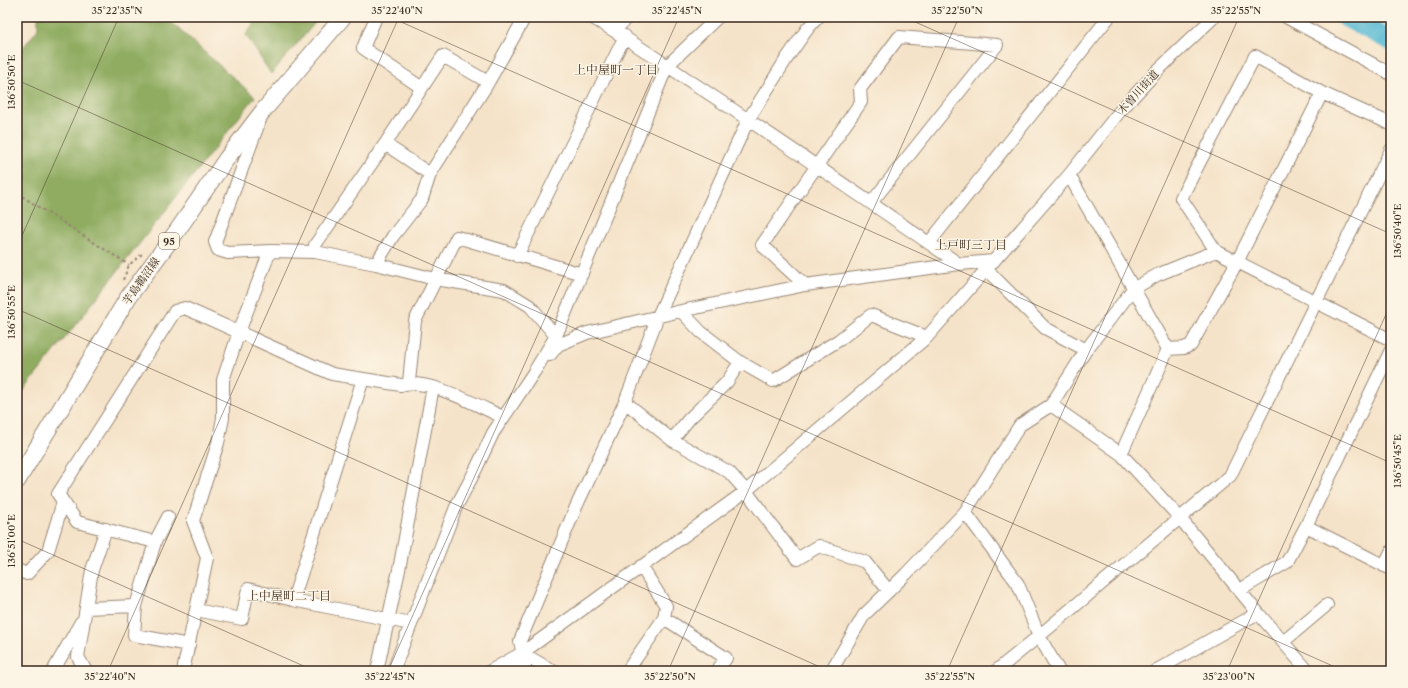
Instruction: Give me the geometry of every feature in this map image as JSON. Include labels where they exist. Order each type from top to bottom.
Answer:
[{"type":"main road","name":"芋島鵜沼線","points":[[17,481],[129,296],[177,231],[227,158],[263,111],[343,17]]},
{"type":"street","points":[[376,17],[363,48],[422,88]]},
{"type":"street","points":[[376,264],[393,236],[422,199],[430,174],[488,82],[525,17]]},
{"type":"street","points":[[592,17],[620,33],[818,166],[959,264]]},
{"type":"street","points":[[517,256],[627,17]]},
{"type":"street","points":[[393,671],[456,507],[493,433],[556,336],[667,66],[718,17]]},
{"type":"street","points":[[525,671],[526,666],[520,641],[576,507],[625,402],[658,316],[748,120],[791,52],[818,17]]},
{"type":"street","points":[[929,243],[1109,17]]},
{"type":"street","name":"木曽川街道","points":[[490,671],[522,653],[746,491],[927,337],[1069,175],[1120,111],[1158,70],[1214,17]]},
{"type":"street","points":[[1286,17],[1391,74]]},
{"type":"street","points":[[805,285],[762,245],[862,102],[860,89],[899,37],[997,45],[871,203]]},
{"type":"street","points":[[316,252],[315,245],[385,144],[443,56],[488,82]]},
{"type":"street","points":[[1391,124],[1322,93],[1255,56],[1181,198],[1216,251],[1391,340]]},
{"type":"street","points":[[1168,349],[1184,348],[1191,345],[1237,262],[1322,93]]},
{"type":"street","points":[[263,111],[215,242],[218,250],[228,253],[270,251],[316,252],[376,264],[435,279],[504,290],[530,306],[556,336]]},
{"type":"street","points":[[385,144],[430,174]]},
{"type":"street","points":[[996,671],[1230,476],[1391,150]]},
{"type":"street","points":[[1069,175],[1168,349]]},
{"type":"street","points":[[409,382],[415,321],[457,237],[582,274]]},
{"type":"street","points":[[183,671],[207,558],[193,521],[218,443],[223,418],[223,380],[270,251]]},
{"type":"street","points":[[832,671],[864,615],[906,574],[965,512],[1020,425],[1051,405],[1086,350],[1133,289],[1157,276],[1216,251]]},
{"type":"street","points":[[534,372],[558,345],[587,333],[658,316],[805,285],[959,264],[990,266],[1045,328],[1086,350]]},
{"type":"street","points":[[155,542],[77,522],[58,494],[175,311],[186,308],[332,374],[401,385],[409,382],[441,389],[503,418]]},
{"type":"street","points":[[681,311],[701,332],[740,362],[773,381],[839,340],[871,315],[927,337]]},
{"type":"street","points":[[1121,454],[1168,349]]},
{"type":"street","points":[[1240,590],[1287,562],[1306,526],[1391,350]]},
{"type":"street","points":[[672,440],[689,419],[727,382],[740,362]]},
{"type":"street","points":[[293,600],[363,379]]},
{"type":"street","points":[[377,671],[399,570],[433,387]]},
{"type":"street","points":[[625,402],[672,440],[730,472],[797,559],[819,546],[859,559],[865,562],[889,591]]},
{"type":"street","points":[[1051,405],[1121,454],[1179,518],[1308,671]]},
{"type":"street","points":[[17,570],[27,574],[48,551],[63,502]]},
{"type":"street","points":[[965,512],[1018,584],[1039,636],[1059,671]]},
{"type":"street","points":[[168,517],[155,542],[136,606],[134,635],[189,645]]},
{"type":"street","points":[[1306,526],[1388,567],[1391,552]]},
{"type":"street","points":[[86,671],[78,657],[92,570],[106,529]]},
{"type":"street","points":[[627,671],[664,618],[666,606],[642,566]]},
{"type":"street","points":[[196,610],[242,619],[248,588],[293,600],[411,624]]},
{"type":"street","points":[[1283,642],[1327,605]]},
{"type":"street","points":[[85,612],[136,606]]},
{"type":"street","points":[[53,671],[85,612]]},
{"type":"street","points":[[1155,671],[1258,613]]},
{"type":"street","points":[[664,618],[726,658],[716,671]]},
{"type":"street","points":[[513,671],[522,653]]},
{"type":"street","points":[[522,653],[553,671]]},
{"type":"path","points":[[17,193],[129,265]]},
{"type":"green space","points":[[38,17],[165,17],[255,97],[17,399],[17,55],[38,29]]},
{"type":"green space","points":[[257,17],[320,17],[271,74],[246,35]]},
{"type":"waterway","points":[[1345,17],[1391,41]]},
{"type":"district","name":"上中屋町一丁目","points":[[616,70]]},
{"type":"district","name":"上戸町三丁目","points":[[971,245]]},
{"type":"district","name":"上中屋町二丁目","points":[[289,596]]}]
